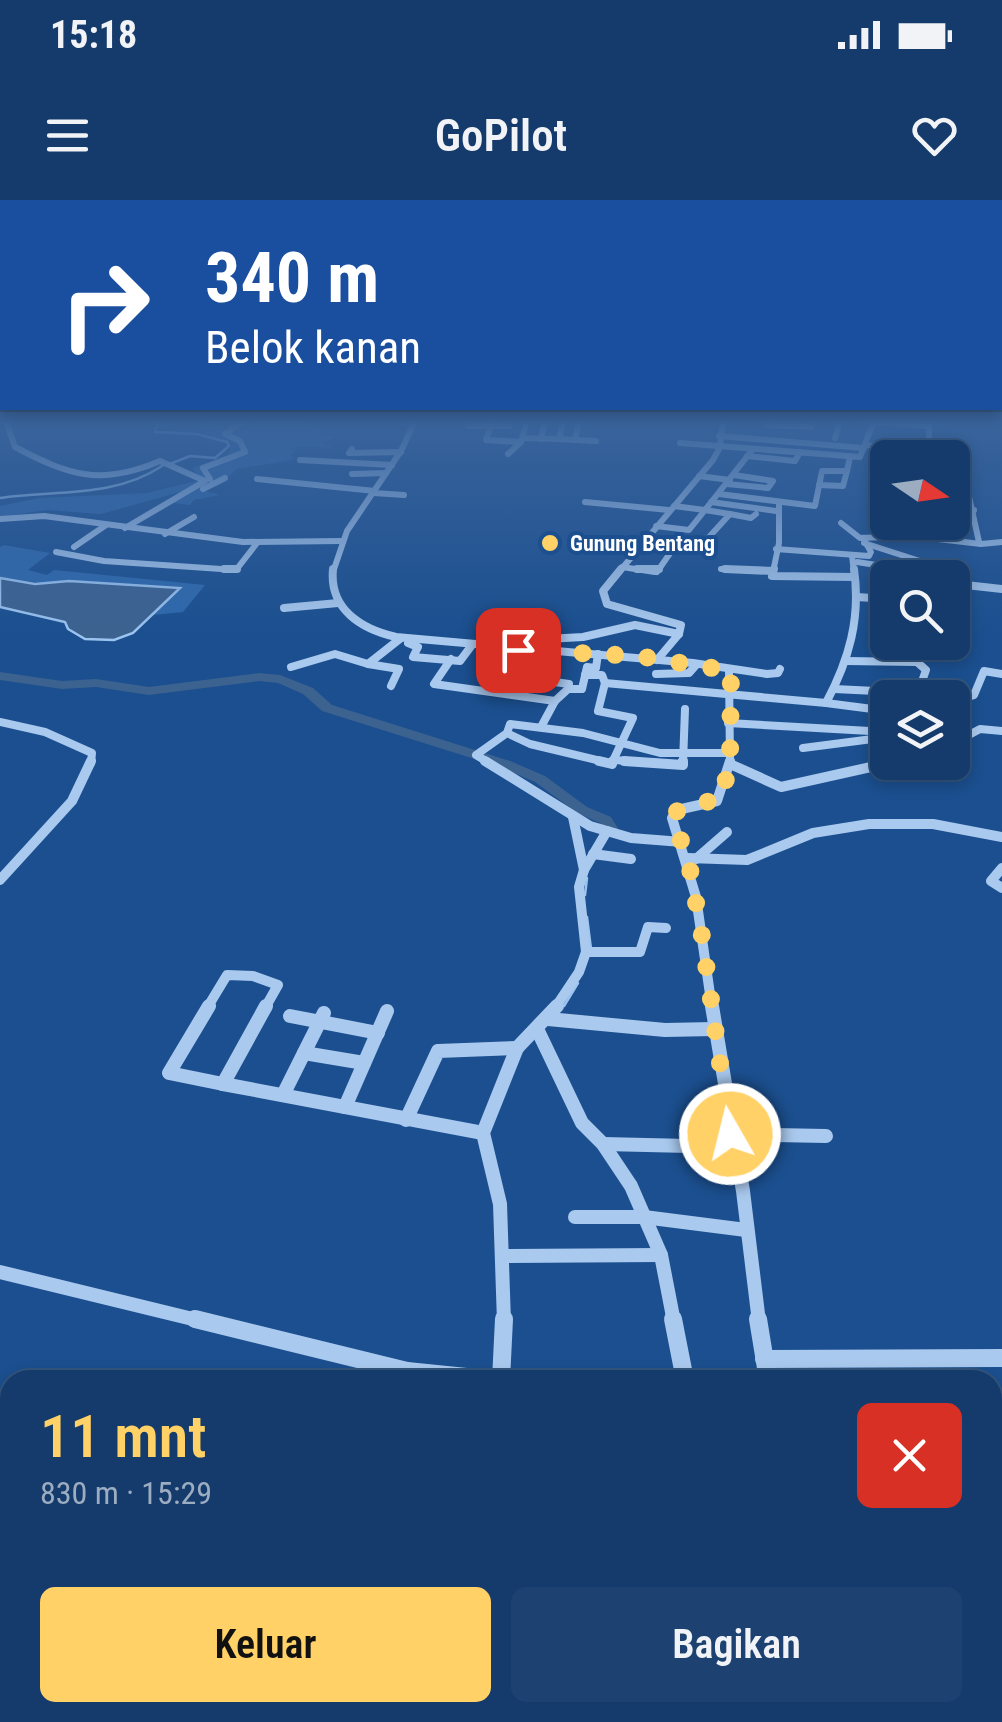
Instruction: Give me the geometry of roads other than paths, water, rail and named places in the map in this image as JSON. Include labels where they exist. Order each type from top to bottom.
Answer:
[{"type":"street","points":[[124,528],[188,492]]},
{"type":"street","points":[[180,496],[193,492]]},
{"type":"street","points":[[375,492],[404,495]]},
{"type":"street","points":[[375,492],[341,541],[332,581],[338,603],[358,623],[405,638],[598,654],[729,670],[736,667],[776,674],[780,669]]},
{"type":"street","points":[[657,660],[682,628],[606,603],[603,591],[685,492]]},
{"type":"street","points":[[711,502],[816,505],[817,492]]},
{"type":"street","points":[[622,568],[658,571],[672,546],[719,494],[777,506]]},
{"type":"street","points":[[970,496],[979,542]]},
{"type":"street","points":[[585,502],[705,510],[751,518],[756,514]]},
{"type":"street","points":[[777,506],[780,518],[773,576],[802,580],[812,574],[854,577]]},
{"type":"street","points":[[970,510],[974,510]]},
{"type":"street","points":[[643,542],[700,548],[730,514]]},
{"type":"street","points":[[0,519],[40,515],[257,543],[341,541]]},
{"type":"street","points":[[165,534],[194,518]]},
{"type":"street","points":[[842,523],[852,536],[911,560]]},
{"type":"street","points":[[74,547],[106,525]]},
{"type":"street","points":[[656,526],[711,533]]},
{"type":"street","points":[[864,540],[870,538]]},
{"type":"street","points":[[955,540],[1002,539]]},
{"type":"street","points":[[966,542],[1002,539]]},
{"type":"street","points":[[852,559],[871,555],[864,540]]},
{"type":"street","points":[[903,540],[906,559]]},
{"type":"street","points":[[56,552],[104,560],[236,570],[257,543]]},
{"type":"street","points":[[776,549],[870,562]]},
{"type":"street","points":[[826,703],[846,660],[858,618],[852,559]]},
{"type":"street","points":[[721,569],[773,572]]},
{"type":"street","points":[[970,585],[1002,589]]},
{"type":"street","points":[[858,597],[870,598]]},
{"type":"street","points":[[284,608],[338,603]]},
{"type":"street","points":[[547,639],[583,637],[635,625],[679,634]]},
{"type":"street","points":[[405,638],[418,647],[413,657],[462,660],[472,645]]},
{"type":"street","points":[[368,664],[405,638]]},
{"type":"street","points":[[554,653],[540,680],[569,684],[568,689]]},
{"type":"street","points":[[291,667],[335,654],[399,670],[390,686]]},
{"type":"street","points":[[541,728],[555,701],[568,689],[582,689],[587,668],[596,668],[598,654]]},
{"type":"street","points":[[451,659],[434,684],[555,701]]},
{"type":"street","points":[[846,660],[901,659],[922,663],[926,670],[923,680]]},
{"type":"street","points":[[656,674],[688,673],[696,665]]},
{"type":"street","points":[[729,670],[730,758],[717,801],[686,806],[673,814],[692,859],[766,1370]]},
{"type":"street","points":[[970,697],[984,671],[1002,674]]},
{"type":"street","points":[[506,733],[530,744],[612,764],[633,718],[598,712],[605,683],[602,675],[585,675]]},
{"type":"street","points":[[605,683],[870,708]]},
{"type":"street","points":[[834,689],[870,691]]},
{"type":"street","points":[[614,760],[679,766],[684,754],[684,709]]},
{"type":"street","points":[[0,722],[63,739],[93,756],[91,774],[0,880]]},
{"type":"street","points":[[728,723],[870,735]]},
{"type":"street","points":[[605,835],[479,752],[506,733],[507,724],[584,733],[620,746],[730,758],[781,787],[870,767]]},
{"type":"street","points":[[970,734],[980,729],[1002,731]]},
{"type":"street","points":[[804,748],[870,735]]},
{"type":"street","points":[[573,817],[584,870]]},
{"type":"street","points":[[692,859],[747,860],[813,833],[868,824],[933,824],[1002,836]]},
{"type":"street","points":[[692,859],[727,832]]},
{"type":"street","points":[[575,839],[605,835],[682,842]]},
{"type":"street","points":[[499,1370],[503,1256],[496,1174],[483,1133],[516,1048],[543,1025],[570,990],[586,952],[579,904],[584,870],[605,835]]},
{"type":"street","points":[[594,854],[630,859]]},
{"type":"street","points":[[1002,868],[991,881],[1002,888]]},
{"type":"street","points":[[586,952],[640,952],[646,929],[666,928]]},
{"type":"street","points":[[223,1084],[277,982],[253,976],[227,975],[168,1068],[169,1073],[176,1076],[406,1120],[483,1133]]},
{"type":"street","points":[[344,1107],[387,1012]]},
{"type":"street","points":[[290,1016],[321,1018],[378,1032]]},
{"type":"street","points":[[283,1095],[321,1018]]},
{"type":"street","points":[[543,1025],[714,1029]]},
{"type":"street","points":[[543,1025],[582,1122],[620,1166],[661,1256],[684,1370]]},
{"type":"street","points":[[406,1120],[438,1052],[516,1048]]},
{"type":"street","points":[[304,1053],[364,1063]]},
{"type":"street","points":[[603,1144],[826,1136]]},
{"type":"street","points":[[575,1217],[644,1217],[746,1230]]},
{"type":"street","points":[[503,1256],[661,1256]]},
{"type":"street","points":[[0,1272],[384,1370]]},
{"type":"street","points":[[764,1359],[1002,1358]]},
{"type":"waterway","points":[[0,498],[72,492]]},
{"type":"waterway","points":[[0,676],[149,691],[259,677],[280,679],[308,691],[327,708],[505,764],[540,779],[582,810],[606,820],[611,830]]},
{"type":"waterway","points":[[585,895],[587,878]]},
{"type":"waterway","points":[[587,917],[591,949]]},
{"type":"waterway","points":[[564,1006],[578,983]]},
{"type":"place","name":"Gunung Bentang","points":[[550,543]]}]
